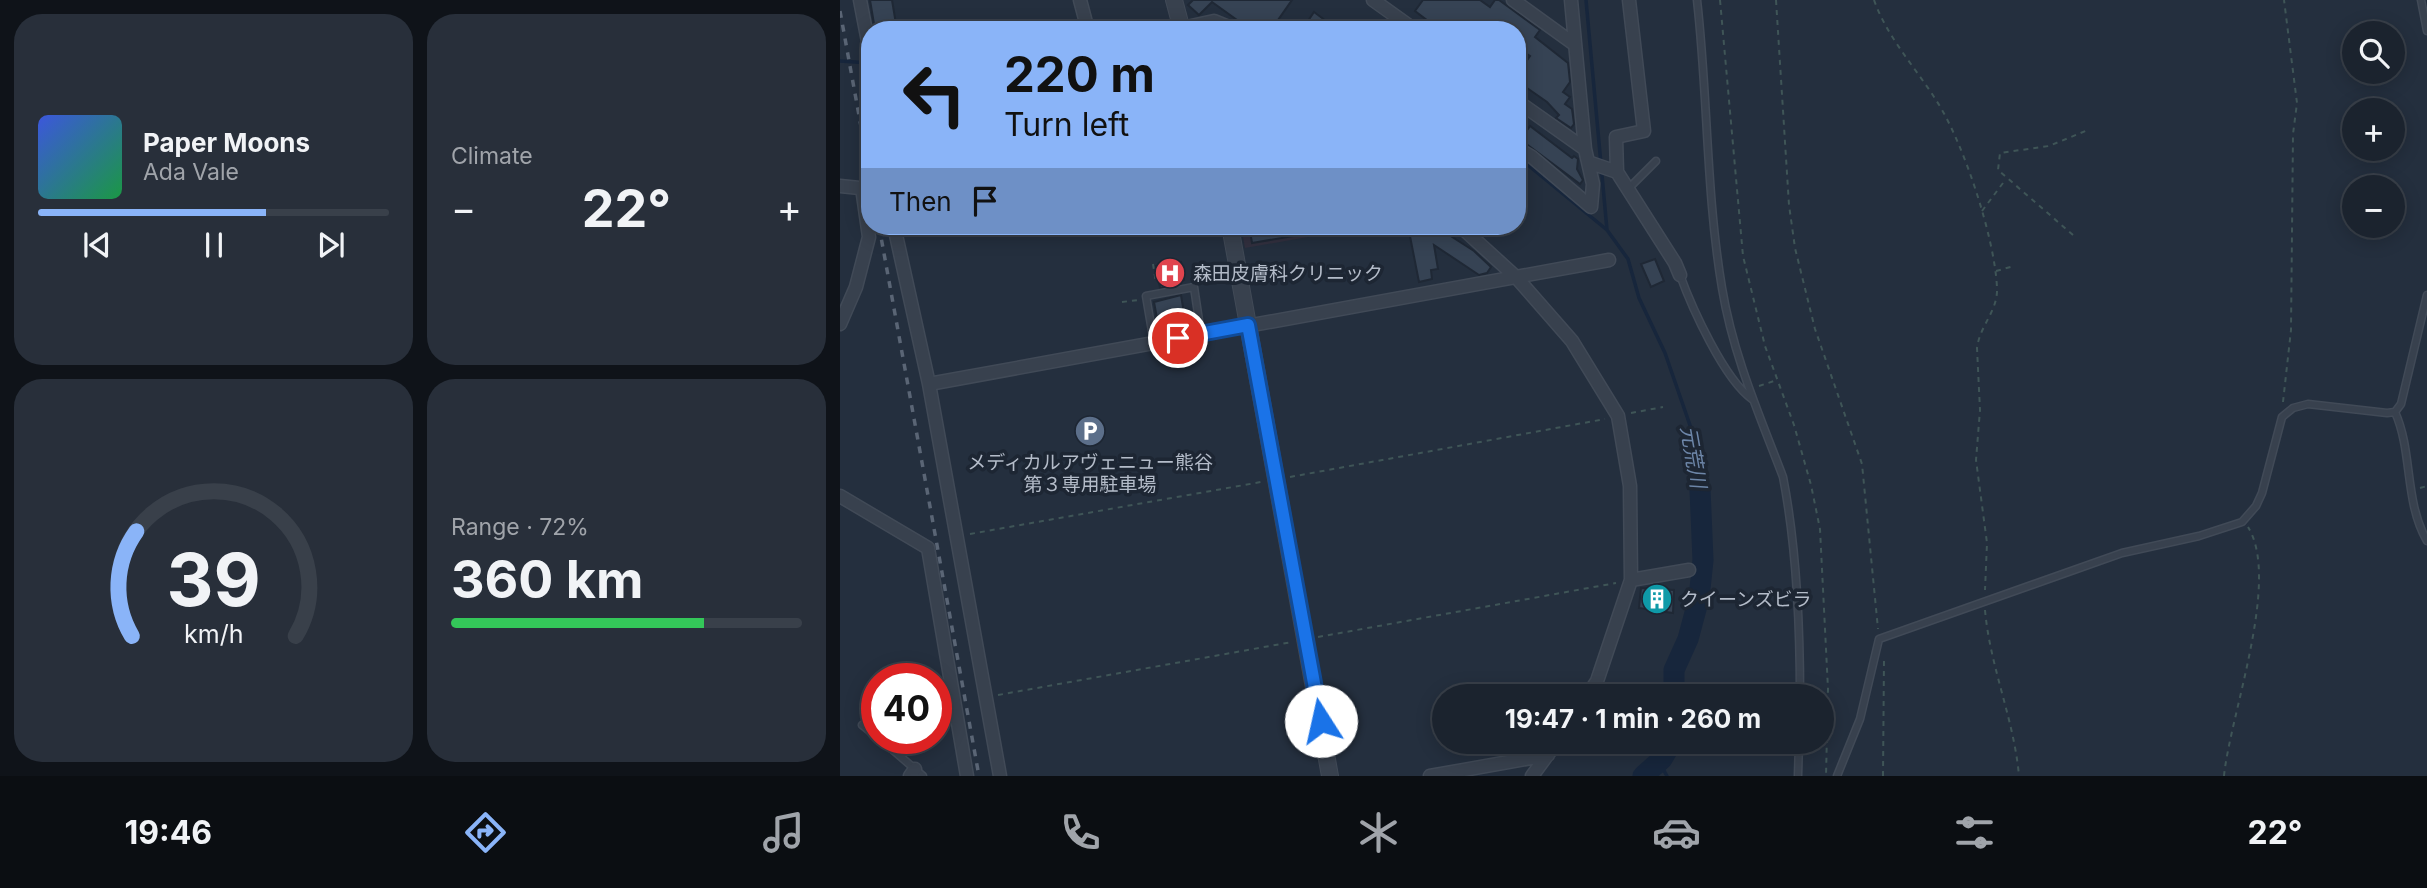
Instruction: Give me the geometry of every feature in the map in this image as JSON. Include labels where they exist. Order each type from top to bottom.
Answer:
[{"type":"street","points":[[860,0],[864,21]]},
{"type":"street","points":[[1080,0],[1086,21]]},
{"type":"street","points":[[1174,0],[1180,21]]},
{"type":"street","points":[[1373,0],[1392,21]]},
{"type":"street","points":[[1513,0],[1574,44]]},
{"type":"street","points":[[1526,153],[1591,208],[1592,163],[1585,149],[1571,0]]},
{"type":"street","points":[[1629,0],[1644,131],[1616,137],[1615,170],[1680,275]]},
{"type":"street","points":[[1526,107],[1585,149]]},
{"type":"street","points":[[1592,163],[1615,170]]},
{"type":"street","points":[[840,186],[861,188]]},
{"type":"street","points":[[840,324],[856,287],[869,235]]},
{"type":"street","points":[[896,235],[929,384],[1000,776]]},
{"type":"street","points":[[1232,235],[1330,776]]},
{"type":"street","points":[[1470,235],[1516,277],[1572,341],[1618,416],[1630,486],[1631,580],[1596,684]]},
{"type":"street","points":[[929,384],[1609,260]]},
{"type":"street","points":[[840,496],[928,548],[968,776]]},
{"type":"street","points":[[1631,580],[1689,569]]},
{"type":"street","points":[[1430,776],[1548,755]]},
{"type":"street","points":[[1532,776],[1548,755]]},
{"type":"lane","points":[[1697,0],[1704,61],[1706,144],[1722,289],[1740,367],[1783,477],[1793,532],[1799,684]]},
{"type":"lane","points":[[2421,0],[2427,31]]},
{"type":"lane","points":[[1628,189],[1656,161]]},
{"type":"lane","points":[[1680,275],[1694,312],[1710,340],[1742,392],[1752,399]]},
{"type":"lane","points":[[1154,343],[1146,296],[1194,287],[1202,334]]},
{"type":"lane","points":[[2395,412],[2401,404],[2427,295]]},
{"type":"lane","points":[[1838,776],[1860,719],[1879,639],[2122,554],[2199,536],[2242,522],[2262,494],[2282,417],[2293,408],[2308,404],[2395,412]]},
{"type":"lane","points":[[2395,412],[2401,425],[2410,493],[2427,541]]},
{"type":"lane","points":[[895,754],[916,774]]},
{"type":"lane","points":[[1798,776],[1799,754]]},
{"type":"path","points":[[1720,0],[1743,256],[1765,345],[1797,437],[1820,529],[1828,689],[1826,776]]},
{"type":"path","points":[[1776,0],[1789,205],[1796,248],[1815,329],[1862,464],[1879,639],[1885,659],[1883,776]]},
{"type":"path","points":[[1874,0],[1889,32],[1947,117],[1966,163],[1981,211],[1995,272],[1997,302],[1978,338],[1980,410],[1976,460],[1987,543],[1985,601],[1991,656],[2017,753],[2019,776]]},
{"type":"path","points":[[2282,417],[2291,330],[2293,134],[2297,103],[2284,0]]},
{"type":"path","points":[[2073,235],[1998,170],[2000,153],[2049,146],[2088,130]]},
{"type":"path","points":[[1981,211],[2007,178]]},
{"type":"path","points":[[1153,264],[1157,294]]},
{"type":"path","points":[[1995,272],[2014,266]]},
{"type":"path","points":[[1122,302],[1147,299]]},
{"type":"path","points":[[1748,390],[1777,380]]},
{"type":"path","points":[[955,537],[1662,407]]},
{"type":"path","points":[[2224,776],[2257,604],[2259,576],[2252,535],[2242,522]]},
{"type":"shaded area","points":[[1243,235],[1314,236],[1245,248]]},
{"type":"building","points":[[870,0],[892,0],[896,21],[874,21]]},
{"type":"building","points":[[1193,0],[1292,0],[1277,21],[1238,21],[1212,2],[1199,15],[1188,5]]},
{"type":"building","points":[[1423,0],[1480,0],[1490,7],[1495,0],[1499,0],[1540,30],[1535,37],[1568,63],[1570,82],[1563,92],[1570,97],[1565,104],[1572,109],[1574,124],[1571,128],[1556,118],[1559,115],[1547,102],[1526,87],[1526,62],[1530,56],[1526,53],[1526,21],[1428,21],[1415,11]]},
{"type":"building","points":[[1314,12],[1326,21],[1308,21]]},
{"type":"building","points":[[1530,126],[1572,158],[1574,156],[1578,159],[1577,169],[1583,180],[1580,184],[1526,144],[1526,128]]},
{"type":"building","points":[[1251,235],[1299,235],[1252,243]]},
{"type":"building","points":[[1410,235],[1449,235],[1474,251],[1491,267],[1487,273],[1479,275],[1434,245],[1438,269],[1431,270],[1432,279],[1419,282]]},
{"type":"building","points":[[1655,259],[1664,281],[1651,287],[1641,264]]},
{"type":"building","name":"森田皮膚科クリニック","points":[[1181,262],[1184,280],[1180,281],[1181,284],[1160,288],[1156,266]]},
{"type":"building","points":[[1181,295],[1185,319],[1176,321],[1178,328],[1169,330],[1167,322],[1158,324],[1154,302]]},
{"type":"building","name":"クイーンズビラ","points":[[1641,588],[1674,590],[1673,613],[1639,608]]},
{"type":"waterway","name":"元荒川","points":[[1586,0],[1607,230]]},
{"type":"waterway","name":"元荒川","points":[[840,61],[861,62]]},
{"type":"waterway","name":"元荒川","points":[[1526,163],[1607,230],[1628,259],[1639,298],[1665,353],[1692,431],[1700,489]]},
{"type":"waterway","name":"元荒川","points":[[1674,684],[1674,670],[1688,639],[1699,598],[1703,560],[1700,489]]},
{"type":"waterway","name":"元荒川","points":[[1643,776],[1665,754]]},
{"type":"waterway","points":[[1659,762],[1667,776]]},
{"type":"railway","points":[[840,11],[861,126]]},
{"type":"railway","points":[[881,235],[979,776]]},
{"type":"place","name":"森田皮膚科クリニック","points":[[1170,273]]},
{"type":"place","name":"メディカルアヴェニュー熊谷 第３専用駐車場","points":[[1090,431]]},
{"type":"place","name":"クイーンズビラ","points":[[1657,599]]},
{"type":"route","points":[[1178,338],[1248,325],[1321,721]]}]
